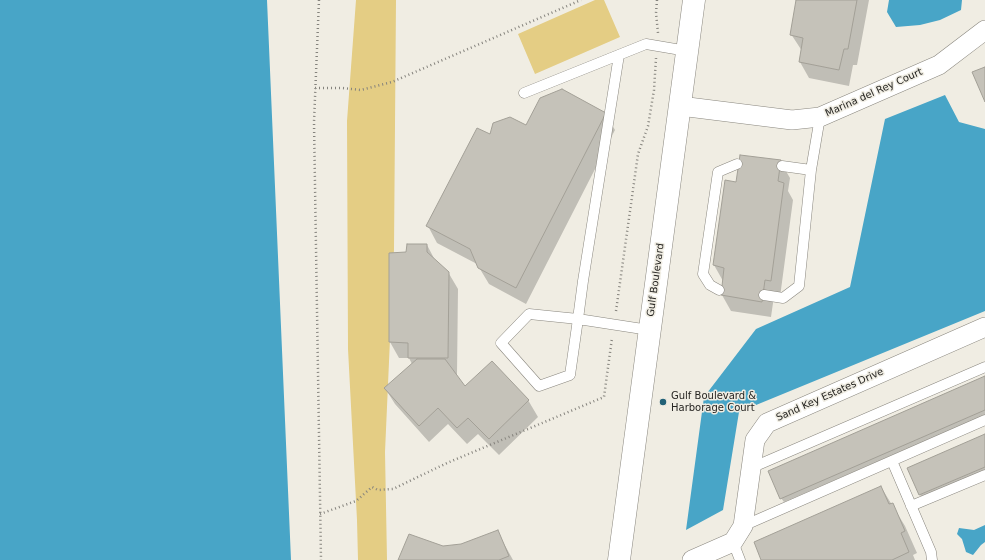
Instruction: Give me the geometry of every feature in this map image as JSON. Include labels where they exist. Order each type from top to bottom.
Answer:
[{"type":"main road","name":"Gulf Boulevard","points":[[619,560],[694,0]]},
{"type":"street","name":"Marina del Rey Court","points":[[680,106],[792,120],[820,117],[939,65],[985,30]]},
{"type":"street","name":"Sand Key Estates Drive","points":[[733,542],[743,526],[754,440],[766,422],[985,327]]},
{"type":"street","points":[[692,560],[733,542]]},
{"type":"lane","points":[[524,93],[646,44],[687,51]]},
{"type":"lane","points":[[619,55],[578,319],[570,375],[538,386],[502,343],[529,314],[578,319],[650,330]]},
{"type":"lane","points":[[764,295],[783,298],[799,286],[811,170],[820,117]]},
{"type":"lane","points":[[719,290],[710,285],[703,274],[704,266],[718,172],[737,164]]},
{"type":"lane","points":[[782,166],[811,170]]},
{"type":"lane","points":[[751,468],[985,367]]},
{"type":"lane","points":[[743,526],[985,420]]},
{"type":"lane","points":[[892,461],[931,552],[932,560]]},
{"type":"lane","points":[[911,506],[985,475]]},
{"type":"lane","points":[[733,542],[740,560]]},
{"type":"path","points":[[319,0],[314,122],[321,560]]},
{"type":"path","points":[[315,88],[362,90],[392,82],[581,0]]},
{"type":"path","points":[[320,514],[356,501],[372,487],[378,490],[393,489],[447,463],[604,398],[638,154],[648,126],[654,90],[658,33],[656,13],[657,0]]},
{"type":"shaded area","points":[[356,0],[396,0],[394,249],[385,452],[387,560],[358,560],[348,349],[347,121]]},
{"type":"shaded area","points":[[595,0],[604,0],[620,37],[535,74],[518,34]]},
{"type":"water","points":[[0,0],[267,0],[291,560],[0,560]]},
{"type":"water","points":[[889,0],[962,0],[961,10],[940,20],[920,25],[896,27],[887,12]]},
{"type":"water","points":[[945,95],[959,122],[985,129],[985,311],[739,412],[723,510],[686,530],[704,397],[756,329],[850,287],[885,119]]},
{"type":"water","points":[[985,525],[985,542],[973,555],[966,552],[962,539],[957,534],[959,528],[974,530]]},
{"type":"building","points":[[796,0],[857,0],[848,49],[844,49],[839,70],[799,62],[803,38],[790,35]]},
{"type":"building","points":[[985,67],[985,102],[972,72]]},
{"type":"building","points":[[562,89],[606,113],[516,288],[478,268],[470,249],[426,226],[477,128],[490,134],[493,123],[510,117],[526,125],[540,98]]},
{"type":"building","points":[[740,155],[781,160],[778,181],[784,183],[771,281],[765,280],[762,302],[721,295],[724,268],[713,265],[725,180],[736,182]]},
{"type":"building","points":[[407,244],[427,244],[427,252],[449,272],[448,358],[408,358],[408,343],[389,342],[389,253],[406,252]]},
{"type":"building","points":[[417,359],[445,359],[465,386],[492,361],[529,400],[489,439],[468,418],[457,428],[438,408],[419,426],[384,388]]},
{"type":"building","points":[[985,376],[985,410],[780,499],[768,471]]},
{"type":"building","points":[[985,434],[985,467],[919,495],[907,468]]},
{"type":"building","points":[[881,486],[889,504],[893,503],[905,531],[901,533],[909,552],[892,560],[761,560],[754,542]]},
{"type":"building","points":[[498,530],[509,556],[499,560],[398,560],[409,534],[443,546],[461,544]]},
{"type":"place","name":"Gulf Boulevard & Harborage Court","points":[[663,402]]}]
